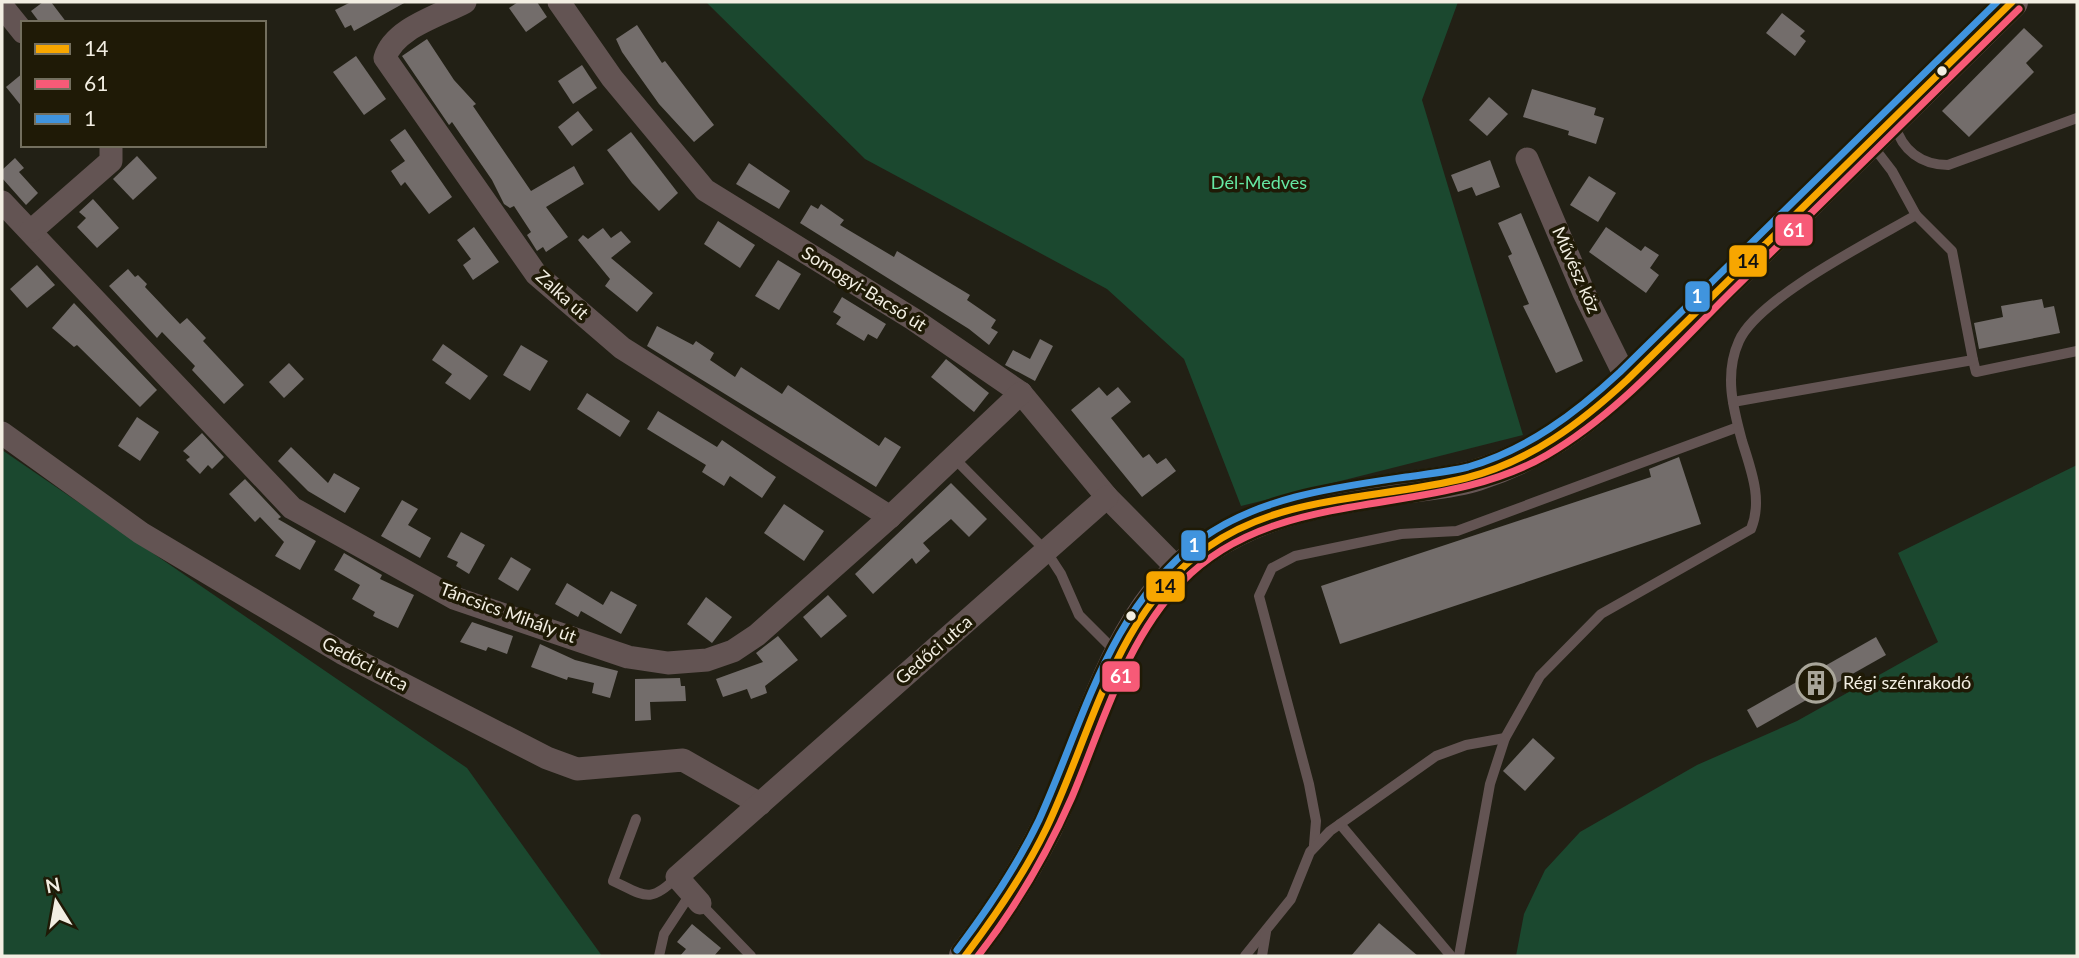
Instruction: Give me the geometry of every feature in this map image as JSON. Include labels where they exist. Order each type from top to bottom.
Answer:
[{"type":"main road","points":[[965,956],[1006,900],[1048,826],[1119,656],[1149,604],[1179,570],[1229,535],[1283,510],[1475,475],[1532,452],[1574,428],[1627,380],[2012,2]]},
{"type":"street","name":"Zalka út","points":[[465,2],[398,37],[389,47],[385,58],[536,274],[622,348],[890,517]]},
{"type":"street","name":"Somogyi-Bacsó út","points":[[559,2],[612,78],[705,190],[913,319],[1021,393],[1108,497],[1179,570]]},
{"type":"street","points":[[2,6],[21,30]]},
{"type":"street","points":[[31,231],[111,161],[111,147]]},
{"type":"street","name":"Művész köz","points":[[1528,159],[1584,293],[1627,380]]},
{"type":"street","name":"Táncsics Mihály út","points":[[2,202],[292,508],[454,598],[628,657],[668,663],[707,660],[733,651],[757,635],[890,517],[1021,393]]},
{"type":"street","name":"Gedőci utca","points":[[2,433],[141,533],[342,653],[547,758],[577,769],[684,760],[760,804]]},
{"type":"street","name":"Gedőci utca","points":[[689,891],[760,804],[1108,497]]},
{"type":"lane","points":[[1893,117],[1898,134],[1908,149],[1923,161],[1938,165],[1967,160],[2077,118]]},
{"type":"lane","points":[[1869,141],[1885,160],[1916,215],[1952,251],[1976,372],[2077,351]]},
{"type":"lane","points":[[1459,956],[1490,784],[1504,738],[1540,676],[1601,614],[1751,528],[1758,512],[1738,427],[1730,378],[1733,358],[1745,329],[1757,316],[1829,266],[1916,215]]},
{"type":"lane","points":[[1733,402],[1973,360]]},
{"type":"lane","points":[[1245,956],[1291,899],[1314,845],[1316,821],[1309,784],[1259,596],[1272,568],[1296,556],[1401,534],[1457,531],[1738,427]]},
{"type":"lane","points":[[953,457],[1046,551],[1061,574],[1079,615],[1119,656]]},
{"type":"lane","points":[[1314,845],[1444,752],[1504,738]]},
{"type":"lane","points":[[636,819],[613,881],[644,895],[689,891]]},
{"type":"lane","points":[[1340,824],[1451,956]]},
{"type":"lane","points":[[659,956],[664,934],[689,891]]},
{"type":"lane","points":[[689,891],[751,956]]},
{"type":"lane","points":[[1262,956],[1266,930]]},
{"type":"green space","name":"Dél-Medves","points":[[706,2],[1458,2],[1422,100],[1523,435],[1241,506],[1184,359],[1107,289],[865,159]]},
{"type":"green space","points":[[2,450],[467,768],[602,956],[2,956]]},
{"type":"green space","points":[[2077,465],[2077,956],[1516,956],[1524,914],[1545,870],[1580,832],[1697,765],[1797,721],[1938,642],[1898,553]]},
{"type":"building","points":[[43,2],[51,2],[65,21],[38,21],[31,11]]},
{"type":"building","points":[[351,2],[406,2],[354,31],[351,25],[345,28],[335,10]]},
{"type":"building","points":[[518,2],[537,2],[547,17],[526,32],[509,8]]},
{"type":"building","points":[[1782,13],[1805,31],[1800,36],[1806,41],[1795,56],[1766,33]]},
{"type":"building","points":[[637,25],[662,63],[665,61],[714,125],[694,142],[659,104],[622,52],[616,39]]},
{"type":"building","points":[[2024,28],[2043,46],[2026,63],[2034,72],[1969,137],[1942,111]]},
{"type":"building","points":[[427,39],[454,80],[476,104],[473,106],[531,191],[574,166],[584,184],[546,207],[568,237],[546,252],[543,247],[537,251],[527,235],[531,232],[514,206],[510,208],[504,204],[492,180],[452,122],[449,125],[402,56]]},
{"type":"building","points":[[356,56],[386,99],[364,115],[333,72]]},
{"type":"building","points":[[582,65],[597,88],[573,104],[558,81]]},
{"type":"building","points":[[21,75],[21,106],[6,87]]},
{"type":"building","points":[[1532,89],[1596,108],[1594,115],[1604,118],[1596,144],[1568,135],[1569,131],[1523,117]]},
{"type":"building","points":[[1489,97],[1508,114],[1487,136],[1469,120]]},
{"type":"building","points":[[578,111],[593,130],[572,146],[558,127]]},
{"type":"building","points":[[405,129],[452,197],[429,214],[405,182],[401,186],[391,171],[405,161],[390,140]]},
{"type":"building","points":[[631,132],[678,193],[659,211],[632,183],[607,150]]},
{"type":"building","points":[[137,156],[157,178],[133,200],[113,179]]},
{"type":"building","points":[[15,158],[24,168],[19,172],[38,193],[26,205],[2,178],[2,170]]},
{"type":"building","points":[[1490,160],[1500,187],[1476,196],[1472,187],[1458,192],[1451,175]]},
{"type":"building","points":[[749,163],[790,191],[779,209],[736,184]]},
{"type":"building","points":[[1589,176],[1616,193],[1598,222],[1570,205]]},
{"type":"building","points":[[93,199],[119,228],[97,248],[77,227],[86,218],[79,212]]},
{"type":"building","points":[[821,204],[844,220],[840,225],[894,257],[897,251],[970,295],[967,300],[996,320],[991,328],[998,332],[989,345],[969,329],[800,223],[811,205],[818,209]]},
{"type":"building","points":[[1521,213],[1583,361],[1556,373],[1523,306],[1529,304],[1508,256],[1512,254],[1498,223]]},
{"type":"building","points":[[718,221],[755,245],[740,268],[704,244]]},
{"type":"building","points":[[474,227],[499,262],[473,280],[463,265],[471,259],[457,240]]},
{"type":"building","points":[[1606,227],[1641,251],[1645,246],[1659,255],[1650,268],[1659,275],[1646,293],[1589,252]]},
{"type":"building","points":[[603,228],[611,238],[621,231],[631,242],[611,258],[653,293],[637,312],[605,286],[610,279],[578,240],[583,235],[588,239]]},
{"type":"building","points":[[778,260],[801,274],[779,310],[755,296]]},
{"type":"building","points":[[37,265],[55,285],[27,308],[10,289]]},
{"type":"building","points":[[128,269],[147,284],[145,287],[180,324],[187,318],[206,338],[203,341],[244,385],[224,404],[192,370],[195,366],[162,332],[157,338],[109,286]]},
{"type":"building","points":[[842,297],[886,324],[877,339],[868,334],[864,341],[836,324],[841,317],[833,312]]},
{"type":"building","points":[[2042,299],[2044,308],[2054,306],[2060,333],[1979,349],[1974,323],[2003,317],[2001,306]]},
{"type":"building","points":[[74,303],[157,390],[140,407],[77,345],[74,347],[52,328]]},
{"type":"building","points":[[657,326],[693,345],[696,341],[714,353],[710,360],[735,377],[741,367],[782,394],[788,385],[879,446],[885,437],[901,447],[876,487],[647,346]]},
{"type":"building","points":[[1040,339],[1053,346],[1035,381],[1005,365],[1013,350],[1030,359]]},
{"type":"building","points":[[443,344],[488,376],[470,400],[445,383],[452,374],[432,360]]},
{"type":"building","points":[[521,345],[548,361],[530,391],[503,375]]},
{"type":"building","points":[[946,359],[989,393],[974,412],[931,377]]},
{"type":"building","points":[[289,363],[304,379],[284,398],[269,382]]},
{"type":"building","points":[[1099,387],[1107,396],[1118,387],[1131,402],[1111,418],[1143,458],[1149,454],[1157,464],[1166,458],[1176,471],[1142,497],[1071,410]]},
{"type":"building","points":[[587,393],[630,421],[620,437],[577,409]]},
{"type":"building","points":[[658,411],[717,447],[722,440],[776,477],[762,498],[730,476],[724,486],[702,472],[706,465],[647,429]]},
{"type":"building","points":[[137,417],[159,432],[140,461],[118,446]]},
{"type":"building","points":[[202,433],[224,457],[212,469],[208,465],[200,474],[186,460],[190,457],[183,451]]},
{"type":"building","points":[[291,447],[328,483],[334,473],[360,488],[345,513],[308,491],[278,461]]},
{"type":"building","points":[[1679,457],[1701,524],[1340,644],[1321,586],[1651,477],[1649,469]]},
{"type":"building","points":[[245,479],[281,517],[278,519],[316,541],[300,570],[275,556],[284,542],[260,517],[255,522],[229,494]]},
{"type":"building","points":[[951,483],[987,519],[969,537],[951,519],[923,543],[930,551],[916,564],[912,558],[873,594],[855,574]]},
{"type":"building","points":[[402,500],[418,509],[408,525],[431,538],[420,558],[381,536]]},
{"type":"building","points":[[784,504],[824,531],[804,561],[764,533]]},
{"type":"building","points":[[461,532],[485,545],[469,574],[456,566],[458,562],[447,557]]},
{"type":"building","points":[[344,553],[382,575],[380,579],[414,595],[398,628],[373,616],[375,612],[352,599],[360,585],[334,570]]},
{"type":"building","points":[[511,557],[531,569],[518,591],[498,579]]},
{"type":"building","points":[[567,583],[603,605],[611,591],[637,605],[621,634],[581,611],[578,617],[555,604]]},
{"type":"building","points":[[828,595],[847,616],[821,638],[803,617]]},
{"type":"building","points":[[706,597],[732,617],[712,643],[687,624]]},
{"type":"building","points":[[472,622],[513,636],[507,654],[488,647],[486,651],[460,642]]},
{"type":"building","points":[[778,636],[798,660],[765,686],[767,693],[751,699],[747,689],[723,697],[716,679],[763,662],[756,653]]},
{"type":"building","name":"Régi szénrakodó","points":[[1876,637],[1886,655],[1757,728],[1747,710]]},
{"type":"building","points":[[540,644],[575,660],[618,671],[610,698],[592,693],[594,683],[568,677],[567,680],[531,667]]},
{"type":"building","points":[[680,678],[681,686],[685,686],[686,701],[650,702],[651,720],[635,721],[635,679]]},
{"type":"building","points":[[1533,738],[1555,758],[1525,791],[1503,771]]},
{"type":"building","points":[[1379,923],[1418,956],[1351,956]]},
{"type":"building","points":[[692,924],[721,948],[714,956],[680,956],[686,949],[677,942]]},
{"type":"transit line","name":"1","points":[[957,950],[1001,887],[1039,820],[1085,706],[1120,633],[1142,599],[1169,568],[1200,540],[1247,513],[1326,490],[1468,467],[1510,451],[1550,429],[1620,372],[1997,2]]},
{"type":"transit line","name":"14","points":[[965,956],[1009,893],[1047,827],[1110,675],[1128,639],[1150,605],[1176,574],[1208,547],[1238,529],[1269,517],[1333,500],[1466,478],[1511,462],[1553,439],[1627,380],[2012,2]]},
{"type":"transit line","name":"61","points":[[978,956],[1018,899],[1052,839],[1130,657],[1162,605],[1182,582],[1221,551],[1264,529],[1310,515],[1456,489],[1503,475],[1547,455],[1573,438],[1645,378],[2019,9]]},
{"type":"place","name":"Régi szénrakodó","points":[[1816,683]]}]
